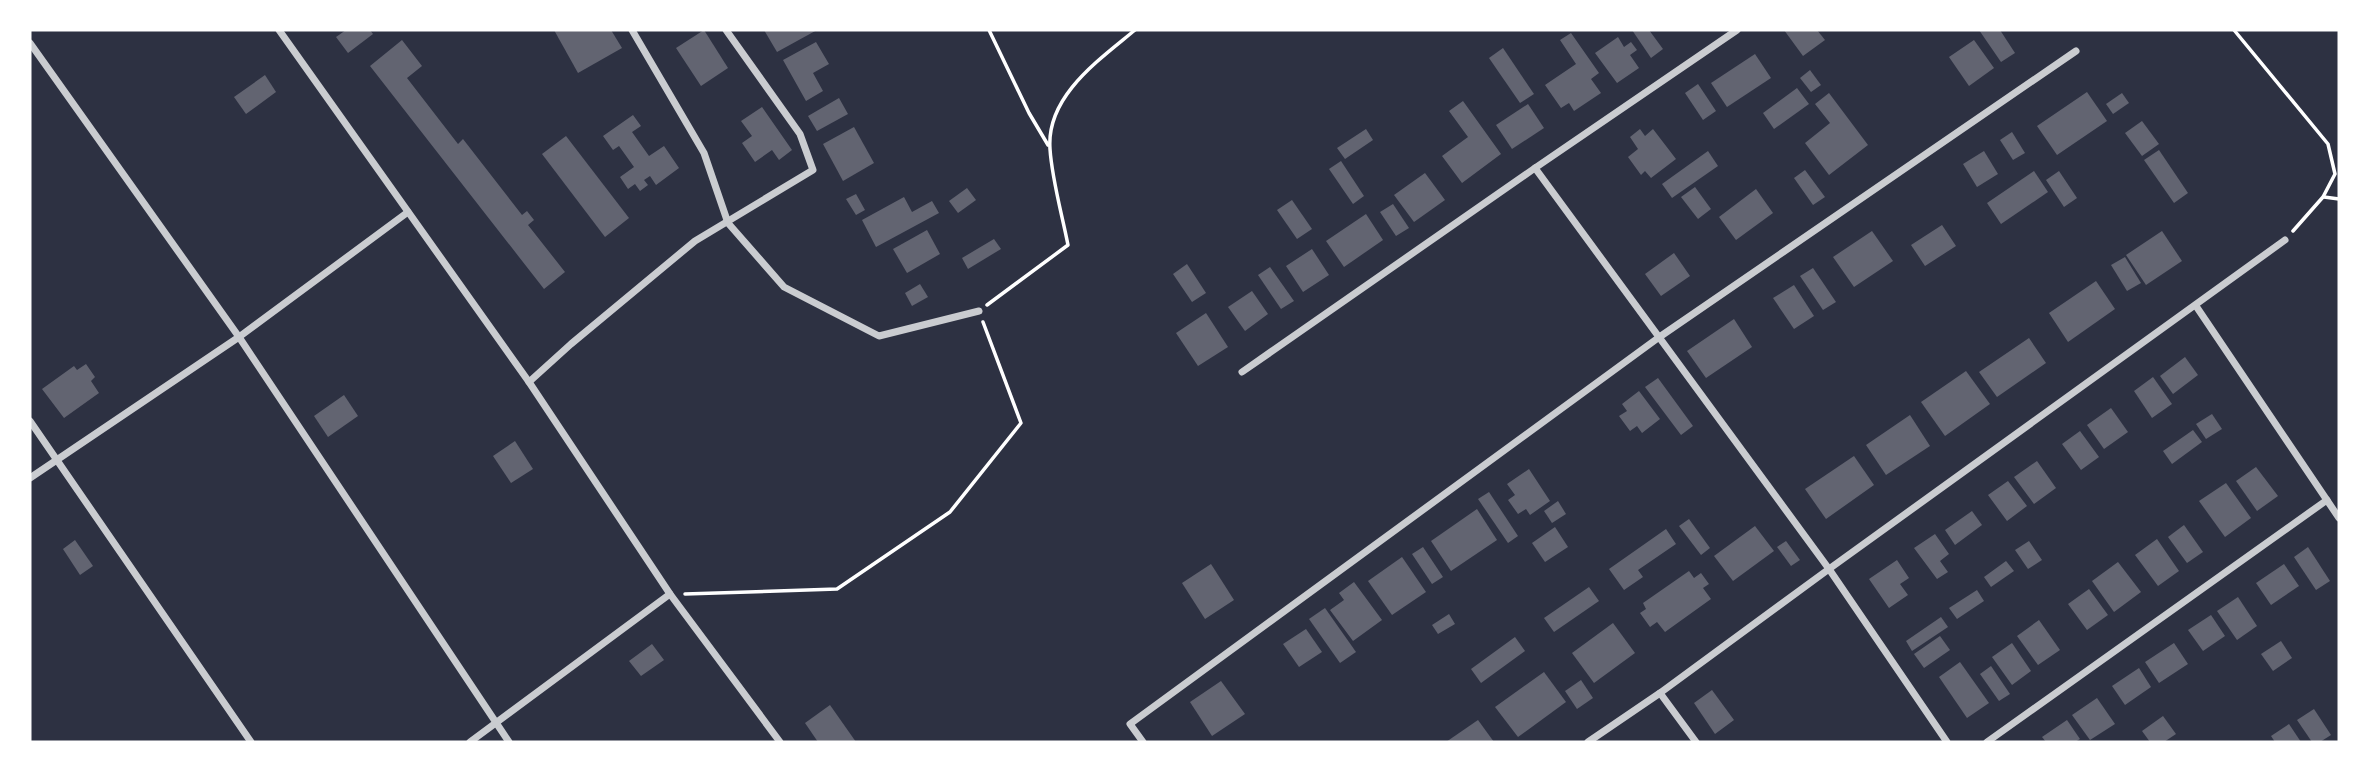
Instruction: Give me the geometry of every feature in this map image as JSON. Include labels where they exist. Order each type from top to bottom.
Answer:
[{"type":"street","points":[[279,30],[529,382],[670,594],[780,742]]},
{"type":"street","points":[[632,30],[704,153],[728,223],[784,287],[879,336],[979,311]]},
{"type":"street","points":[[529,382],[695,241],[813,170],[800,134],[726,30]]},
{"type":"street","points":[[1242,372],[1535,167],[1737,30]]},
{"type":"street","points":[[30,43],[239,337],[509,742]]},
{"type":"street","points":[[1143,742],[1130,724],[1658,338],[2076,51]]},
{"type":"street","points":[[1535,167],[1829,569],[1947,742]]},
{"type":"street","points":[[30,478],[239,337],[408,212]]},
{"type":"street","points":[[1588,742],[1660,693],[2285,240]]},
{"type":"street","points":[[2196,306],[2339,518]]},
{"type":"street","points":[[30,421],[251,742]]},
{"type":"street","points":[[1987,742],[2327,500]]},
{"type":"street","points":[[470,742],[670,594]]},
{"type":"street","points":[[1660,693],[1696,742]]},
{"type":"path","points":[[670,594],[837,589],[950,512],[1021,423],[979,311],[1068,245],[1049,147],[1029,113],[989,30]]},
{"type":"path","points":[[1049,147],[1056,109],[1083,73],[1135,30]]},
{"type":"path","points":[[2234,30],[2328,144],[2334,174],[2323,197],[2285,240]]},
{"type":"path","points":[[2323,197],[2339,199]]},
{"type":"building","points":[[346,30],[370,30],[373,34],[348,53],[336,37]]},
{"type":"building","points":[[554,30],[611,30],[622,48],[578,73]]},
{"type":"building","points":[[704,30],[728,68],[701,86],[676,48]]},
{"type":"building","points":[[764,30],[817,30],[777,52]]},
{"type":"building","points":[[1632,30],[1649,30],[1663,49],[1651,58]]},
{"type":"building","points":[[1784,30],[1817,30],[1825,40],[1803,56]]},
{"type":"building","points":[[1979,30],[2000,30],[2015,53],[2001,62]]},
{"type":"building","points":[[1571,33],[1599,73],[1591,79],[1601,93],[1574,111],[1569,103],[1561,108],[1545,85],[1576,64],[1560,40]]},
{"type":"building","points":[[1618,37],[1624,47],[1631,42],[1637,50],[1630,55],[1639,68],[1617,83],[1595,53]]},
{"type":"building","points":[[402,40],[422,66],[407,78],[458,144],[463,139],[522,215],[527,211],[534,220],[528,225],[565,272],[544,289],[370,66]]},
{"type":"building","points":[[1974,40],[1994,68],[1969,86],[1949,57]]},
{"type":"building","points":[[816,42],[829,64],[813,73],[823,91],[806,101],[783,60]]},
{"type":"building","points":[[1503,48],[1534,94],[1520,103],[1489,58]]},
{"type":"building","points":[[1755,54],[1771,78],[1727,107],[1711,83]]},
{"type":"building","points":[[1810,70],[1821,85],[1811,92],[1800,78]]},
{"type":"building","points":[[265,75],[276,92],[246,114],[234,97]]},
{"type":"building","points":[[1698,84],[1716,111],[1703,120],[1685,93]]},
{"type":"building","points":[[1797,88],[1809,104],[1774,129],[1763,113]]},
{"type":"building","points":[[2087,92],[2107,121],[2057,155],[2037,126]]},
{"type":"building","points":[[1829,93],[1868,145],[1829,175],[1805,143],[1830,123],[1815,104]]},
{"type":"building","points":[[2122,93],[2129,103],[2113,114],[2106,104]]},
{"type":"building","points":[[839,98],[848,114],[817,131],[808,116]]},
{"type":"building","points":[[1463,101],[1501,154],[1462,183],[1442,156],[1468,137],[1449,111]]},
{"type":"building","points":[[1528,104],[1544,128],[1512,149],[1496,125]]},
{"type":"building","points":[[762,107],[792,150],[779,160],[772,150],[755,162],[742,143],[752,136],[741,121]]},
{"type":"building","points":[[633,115],[641,126],[632,132],[649,156],[664,146],[679,168],[656,185],[650,176],[644,180],[648,185],[640,191],[635,184],[628,189],[620,177],[634,167],[619,146],[613,150],[603,136]]},
{"type":"building","points":[[2142,121],[2159,144],[2142,156],[2125,133]]},
{"type":"building","points":[[854,127],[874,163],[843,181],[823,144]]},
{"type":"building","points":[[1366,129],[1373,140],[1345,159],[1337,148]]},
{"type":"building","points":[[1640,129],[1645,136],[1653,129],[1676,159],[1651,178],[1645,171],[1641,175],[1628,157],[1638,149],[1630,137]]},
{"type":"building","points":[[2012,132],[2025,153],[2013,160],[2000,140]]},
{"type":"building","points":[[566,136],[629,218],[605,237],[542,154]]},
{"type":"building","points":[[2159,150],[2188,193],[2174,203],[2144,160]]},
{"type":"building","points":[[1708,151],[1718,166],[1672,198],[1662,184]]},
{"type":"building","points":[[1984,151],[1998,174],[1977,187],[1963,164]]},
{"type":"building","points":[[1341,161],[1364,196],[1353,204],[1329,169]]},
{"type":"building","points":[[1805,170],[1825,197],[1813,205],[1794,178]]},
{"type":"building","points":[[2034,171],[2048,192],[2001,224],[1987,203]]},
{"type":"building","points":[[2059,171],[2077,198],[2064,207],[2046,180]]},
{"type":"building","points":[[1425,173],[1445,200],[1414,222],[1394,195]]},
{"type":"building","points":[[1695,187],[1711,209],[1698,219],[1681,197]]},
{"type":"building","points":[[967,188],[976,200],[958,213],[949,201]]},
{"type":"building","points":[[1756,189],[1773,213],[1736,240],[1719,217]]},
{"type":"building","points":[[856,194],[865,210],[856,215],[846,199]]},
{"type":"building","points":[[904,197],[912,212],[932,201],[939,213],[876,247],[862,220]]},
{"type":"building","points":[[1292,200],[1312,229],[1297,239],[1277,210]]},
{"type":"building","points":[[1393,204],[1409,228],[1396,236],[1380,212]]},
{"type":"building","points":[[1366,214],[1383,240],[1344,267],[1326,241]]},
{"type":"building","points":[[1942,225],[1956,246],[1925,266],[1911,245]]},
{"type":"building","points":[[927,230],[940,254],[907,273],[893,249]]},
{"type":"building","points":[[1872,231],[1893,261],[1854,287],[1833,257]]},
{"type":"building","points":[[2162,231],[2182,261],[2146,285],[2126,255]]},
{"type":"building","points":[[994,239],[1001,249],[968,269],[962,258]]},
{"type":"building","points":[[1312,249],[1329,275],[1303,292],[1286,266]]},
{"type":"building","points":[[1674,253],[1690,276],[1661,296],[1645,274]]},
{"type":"building","points":[[2125,257],[2141,283],[2127,291],[2111,265]]},
{"type":"building","points":[[1187,264],[1206,293],[1192,302],[1173,274]]},
{"type":"building","points":[[1270,267],[1294,301],[1281,309],[1258,275]]},
{"type":"building","points":[[1813,268],[1836,302],[1823,310],[1800,276]]},
{"type":"building","points":[[2096,281],[2115,309],[2068,342],[2049,313]]},
{"type":"building","points":[[920,284],[928,297],[912,306],[905,293]]},
{"type":"building","points":[[1794,285],[1814,316],[1794,329],[1773,298]]},
{"type":"building","points":[[1252,291],[1268,314],[1245,331],[1228,307]]},
{"type":"building","points":[[1206,313],[1228,347],[1198,366],[1176,333]]},
{"type":"building","points":[[1734,319],[1752,347],[1706,378],[1687,351]]},
{"type":"building","points":[[2029,338],[2046,363],[1997,397],[1979,372]]},
{"type":"building","points":[[2185,357],[2198,375],[2173,394],[2160,376]]},
{"type":"building","points":[[86,364],[95,377],[91,381],[99,393],[64,418],[42,389],[74,366],[77,370]]},
{"type":"building","points":[[1966,371],[1990,404],[1945,436],[1921,402]]},
{"type":"building","points":[[2153,377],[2172,404],[2152,418],[2134,391]]},
{"type":"building","points":[[1658,378],[1693,426],[1681,435],[1645,387]]},
{"type":"building","points":[[1639,391],[1660,419],[1642,433],[1637,426],[1630,431],[1619,416],[1627,411],[1622,404]]},
{"type":"building","points":[[344,395],[358,416],[328,437],[314,416]]},
{"type":"building","points":[[2111,408],[2128,432],[2104,449],[2087,425]]},
{"type":"building","points":[[2212,414],[2222,429],[2206,439],[2196,424]]},
{"type":"building","points":[[1910,415],[1930,446],[1886,475],[1866,445]]},
{"type":"building","points":[[2193,430],[2202,442],[2172,464],[2163,451]]},
{"type":"building","points":[[2080,431],[2099,457],[2081,470],[2062,444]]},
{"type":"building","points":[[515,441],[533,469],[511,483],[493,456]]},
{"type":"building","points":[[1854,456],[1874,485],[1826,519],[1805,489]]},
{"type":"building","points":[[2037,461],[2056,488],[2034,504],[2014,477]]},
{"type":"building","points":[[2256,467],[2278,496],[2257,511],[2236,481]]},
{"type":"building","points":[[1529,469],[1550,501],[1530,515],[1526,509],[1518,514],[1508,500],[1515,495],[1507,484]]},
{"type":"building","points":[[2008,481],[2027,506],[2007,521],[1988,495]]},
{"type":"building","points":[[2226,483],[2251,518],[2225,537],[2199,501]]},
{"type":"building","points":[[1489,492],[1518,536],[1508,543],[1478,499]]},
{"type":"building","points":[[1558,501],[1566,514],[1552,523],[1544,511]]},
{"type":"building","points":[[1477,509],[1497,540],[1451,571],[1431,541]]},
{"type":"building","points":[[1972,511],[1982,525],[1955,545],[1945,530]]},
{"type":"building","points":[[1689,519],[1710,548],[1701,555],[1679,526]]},
{"type":"building","points":[[2184,525],[2203,552],[2187,563],[2168,537]]},
{"type":"building","points":[[1755,526],[1774,551],[1733,581],[1714,556]]},
{"type":"building","points":[[1555,527],[1568,547],[1545,562],[1532,543]]},
{"type":"building","points":[[1666,529],[1676,544],[1638,570],[1643,577],[1624,590],[1609,569]]},
{"type":"building","points":[[1935,534],[1949,554],[1940,561],[1948,572],[1937,579],[1914,548]]},
{"type":"building","points":[[2157,539],[2179,571],[2158,586],[2135,555]]},
{"type":"building","points":[[75,540],[93,566],[80,575],[63,549]]},
{"type":"building","points":[[1786,541],[1800,560],[1791,566],[1777,547]]},
{"type":"building","points":[[2029,541],[2042,560],[2028,569],[2015,550]]},
{"type":"building","points":[[1423,547],[1443,577],[1432,584],[1412,554]]},
{"type":"building","points":[[2308,547],[2330,581],[2316,590],[2294,557]]},
{"type":"building","points":[[1402,557],[1426,592],[1392,615],[1368,581]]},
{"type":"building","points":[[1897,560],[1909,578],[1900,584],[1908,595],[1889,608],[1869,579]]},
{"type":"building","points":[[2006,561],[2014,571],[1991,587],[1984,577]]},
{"type":"building","points":[[2118,562],[2141,592],[2114,612],[2092,581]]},
{"type":"building","points":[[1211,564],[1234,600],[1205,619],[1182,583]]},
{"type":"building","points":[[2284,564],[2299,586],[2271,605],[2256,583]]},
{"type":"building","points":[[1689,571],[1694,578],[1701,573],[1709,584],[1703,588],[1711,599],[1665,632],[1657,622],[1650,627],[1640,613],[1646,609],[1643,603]]},
{"type":"building","points":[[1354,582],[1382,620],[1353,641],[1330,610],[1344,600],[1339,593]]},
{"type":"building","points":[[1589,587],[1599,601],[1554,632],[1544,618]]},
{"type":"building","points":[[2089,589],[2108,615],[2087,630],[2068,604]]},
{"type":"building","points":[[1977,590],[1984,601],[1957,619],[1949,608]]},
{"type":"building","points":[[2238,597],[2257,626],[2237,640],[2217,611]]},
{"type":"building","points":[[1325,608],[1356,652],[1340,663],[1309,619]]},
{"type":"building","points":[[1449,614],[1455,624],[1438,634],[1432,625]]},
{"type":"building","points":[[2211,615],[2225,636],[2203,651],[2188,630]]},
{"type":"building","points":[[1941,617],[1948,627],[1912,651],[1906,641]]},
{"type":"building","points":[[2039,620],[2060,650],[2038,665],[2017,636]]},
{"type":"building","points":[[1613,623],[1635,653],[1594,683],[1572,653]]},
{"type":"building","points":[[1306,629],[1322,652],[1299,667],[1283,644]]},
{"type":"building","points":[[1940,636],[1950,650],[1924,668],[1914,654]]},
{"type":"building","points":[[1515,637],[1525,651],[1481,683],[1471,669]]},
{"type":"building","points":[[2281,641],[2292,658],[2273,671],[2261,654]]},
{"type":"building","points":[[2012,643],[2031,671],[2012,685],[1992,657]]},
{"type":"building","points":[[2174,643],[2188,664],[2159,683],[2145,662]]},
{"type":"building","points":[[652,644],[664,660],[641,676],[629,661]]},
{"type":"building","points":[[1960,662],[1989,703],[1967,718],[1939,677]]},
{"type":"building","points":[[1991,666],[2010,694],[1999,701],[1980,674]]},
{"type":"building","points":[[2139,668],[2151,687],[2125,705],[2112,686]]},
{"type":"building","points":[[1544,672],[1566,702],[1518,737],[1495,707]]},
{"type":"building","points":[[1581,680],[1593,698],[1577,709],[1565,691]]},
{"type":"building","points":[[1221,681],[1245,714],[1212,736],[1190,702]]},
{"type":"building","points":[[1712,690],[1734,720],[1715,734],[1694,703]]},
{"type":"building","points":[[2097,698],[2115,724],[2090,740],[2072,715]]},
{"type":"building","points":[[830,705],[856,742],[818,742],[805,723]]},
{"type":"building","points":[[2314,709],[2331,735],[2320,742],[2312,742],[2297,720]]},
{"type":"building","points":[[2163,716],[2176,734],[2164,742],[2150,742],[2142,731]]},
{"type":"building","points":[[1478,720],[1494,742],[1446,742]]},
{"type":"building","points":[[2067,720],[2080,739],[2075,742],[2046,742],[2042,737]]},
{"type":"building","points":[[2289,724],[2301,742],[2275,742],[2271,736]]}]
